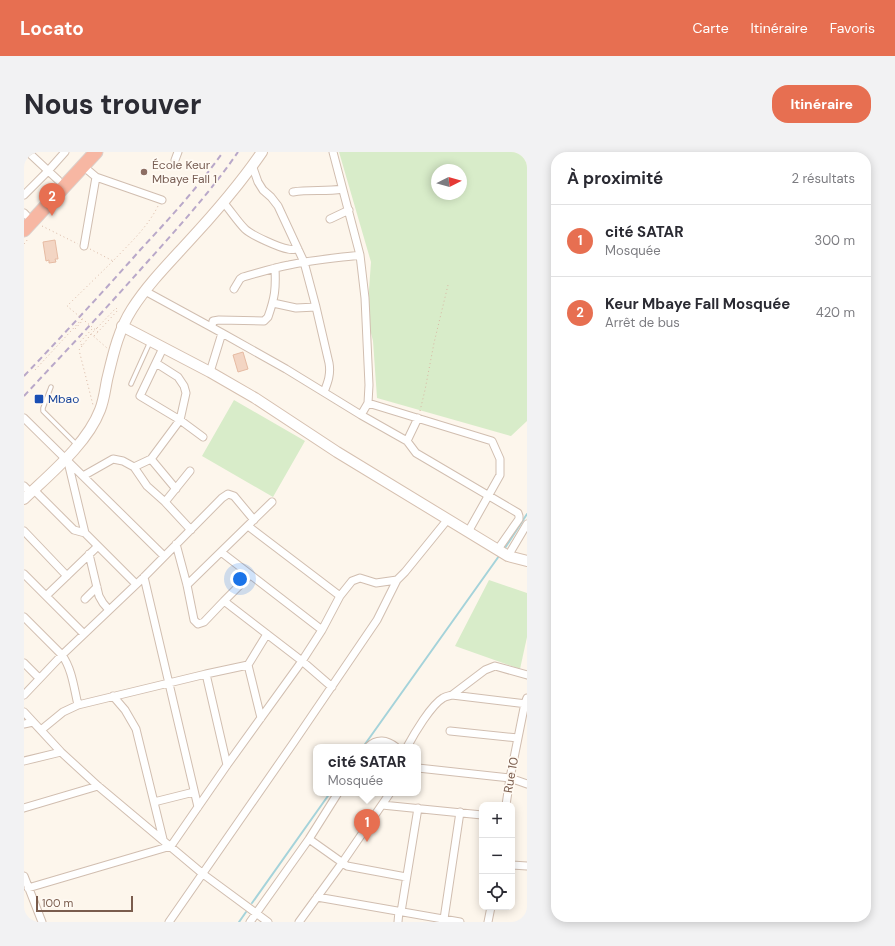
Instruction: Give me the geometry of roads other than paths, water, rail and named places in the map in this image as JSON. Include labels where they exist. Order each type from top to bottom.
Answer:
[{"type":"highway","points":[[26,219],[58,180],[84,152]]},
{"type":"highway","points":[[26,219],[96,152]]},
{"type":"street","points":[[28,152],[58,180]]},
{"type":"street","points":[[24,195],[65,152]]},
{"type":"street","points":[[175,160],[178,152]]},
{"type":"street","points":[[136,584],[85,533],[74,530],[28,492],[67,460],[92,426],[99,412],[113,354],[122,326],[145,291],[235,188],[262,152]]},
{"type":"street","points":[[333,152],[360,255],[365,298],[370,385],[368,403],[361,415]]},
{"type":"street","points":[[252,165],[258,182],[263,190],[278,206],[304,262],[329,363],[329,379],[324,392]]},
{"type":"street","points":[[83,166],[96,177],[162,200]]},
{"type":"street","points":[[84,246],[96,177]]},
{"type":"street","points":[[294,192],[302,190],[326,191],[342,189]]},
{"type":"street","points":[[223,202],[232,211],[246,230],[253,235],[285,248],[292,250],[298,249]]},
{"type":"street","points":[[330,219],[349,210]]},
{"type":"street","points":[[234,289],[243,277],[275,268],[304,262],[360,255]]},
{"type":"street","points":[[212,327],[213,321],[219,320],[264,321],[273,304],[276,287],[275,268]]},
{"type":"street","points":[[145,291],[222,332],[361,415],[408,441],[416,453],[518,513],[519,519],[498,549]]},
{"type":"street","points":[[273,304],[304,309],[316,307]]},
{"type":"street","points":[[122,326],[210,372],[255,398],[337,452],[468,532],[508,556],[527,562]]},
{"type":"street","points":[[210,372],[222,332]]},
{"type":"street","points":[[163,348],[140,396],[180,420],[203,437]]},
{"type":"street","points":[[134,467],[150,459],[180,420],[186,393],[184,386],[178,377],[156,363]]},
{"type":"street","points":[[368,403],[492,441],[500,459],[500,475],[468,532]]},
{"type":"street","points":[[24,418],[164,556]]},
{"type":"street","points":[[408,441],[418,418]]},
{"type":"street","points":[[83,476],[113,459],[123,461],[134,467],[147,486],[165,502],[191,530]]},
{"type":"street","points":[[150,459],[176,489]]},
{"type":"street","points":[[67,460],[85,533]]},
{"type":"street","points":[[165,502],[190,471]]},
{"type":"street","points":[[24,694],[62,655],[144,577],[222,498],[228,494],[234,496],[251,523],[340,596]]},
{"type":"street","points":[[187,585],[272,502]]},
{"type":"street","points":[[169,922],[377,620],[396,580],[405,572],[448,519]]},
{"type":"street","points":[[508,556],[527,524]]},
{"type":"street","points":[[24,531],[67,576]]},
{"type":"street","points":[[176,544],[187,585],[194,620],[198,624],[204,622],[250,575]]},
{"type":"street","points":[[46,596],[98,546]]},
{"type":"street","points":[[221,552],[322,630]]},
{"type":"street","points":[[89,554],[99,596],[102,603],[109,610]]},
{"type":"street","points":[[24,574],[84,634]]},
{"type":"street","points":[[144,577],[198,807]]},
{"type":"street","points":[[28,888],[171,846],[302,661],[322,630],[340,596],[352,581],[360,578],[376,583],[396,580]]},
{"type":"street","points":[[85,599],[97,587]]},
{"type":"street","points":[[224,601],[302,661],[332,687]]},
{"type":"street","points":[[24,618],[62,655],[68,667],[78,705]]},
{"type":"street","points":[[261,718],[248,665],[267,634]]},
{"type":"street","points":[[24,663],[39,678]]},
{"type":"street","points":[[41,730],[63,712],[78,705],[248,665]]},
{"type":"street","points":[[409,744],[436,703],[443,698],[452,695],[485,670],[495,666],[527,675]]},
{"type":"street","points":[[206,674],[227,765]]},
{"type":"street","points":[[452,695],[526,702]]},
{"type":"street","points":[[113,696],[125,710],[136,729],[162,839]]},
{"type":"street","name":"Rue 10","points":[[506,802],[526,702]]},
{"type":"street","points":[[24,712],[61,752],[98,786],[203,874],[268,922]]},
{"type":"street","points":[[24,724],[33,722]]},
{"type":"street","points":[[450,731],[518,738]]},
{"type":"street","points":[[371,744],[377,741],[382,741],[392,744]]},
{"type":"street","points":[[24,761],[61,752]]},
{"type":"street","points":[[421,768],[510,778],[527,784]]},
{"type":"street","points":[[24,808],[98,786]]},
{"type":"street","points":[[154,802],[194,792]]},
{"type":"street","points":[[250,922],[336,796]]},
{"type":"street","points":[[299,922],[388,796]]},
{"type":"street","points":[[382,805],[479,815]]},
{"type":"street","points":[[398,922],[418,808]]},
{"type":"street","points":[[444,919],[460,812]]},
{"type":"street","points":[[308,839],[347,866],[406,877]]},
{"type":"street","points":[[515,865],[527,866]]},
{"type":"street","points":[[24,876],[42,922]]},
{"type":"street","points":[[317,897],[460,922]]},
{"type":"street","points":[[488,922],[490,910]]},
{"type":"lane","points":[[130,384],[150,341]]},
{"type":"lane","points":[[51,387],[43,411],[78,446]]},
{"type":"waterway","points":[[505,548],[527,514]]},
{"type":"waterway","points":[[365,744],[499,556]]},
{"type":"waterway","points":[[252,903],[328,796]]},
{"type":"waterway","points":[[239,922],[246,912]]},
{"type":"railway","points":[[24,376],[173,214],[223,152]]},
{"type":"railway","points":[[24,396],[179,226],[204,197],[238,152]]},
{"type":"place","name":"École Keur Mbaye Fall 1","points":[[144,172]]},
{"type":"place","name":"Keur Mbaye Fall Mosquée","points":[[52,216]]},
{"type":"place","name":"Mbao","points":[[39,399]]},
{"type":"place","name":"cité SATAR","points":[[367,842]]}]
